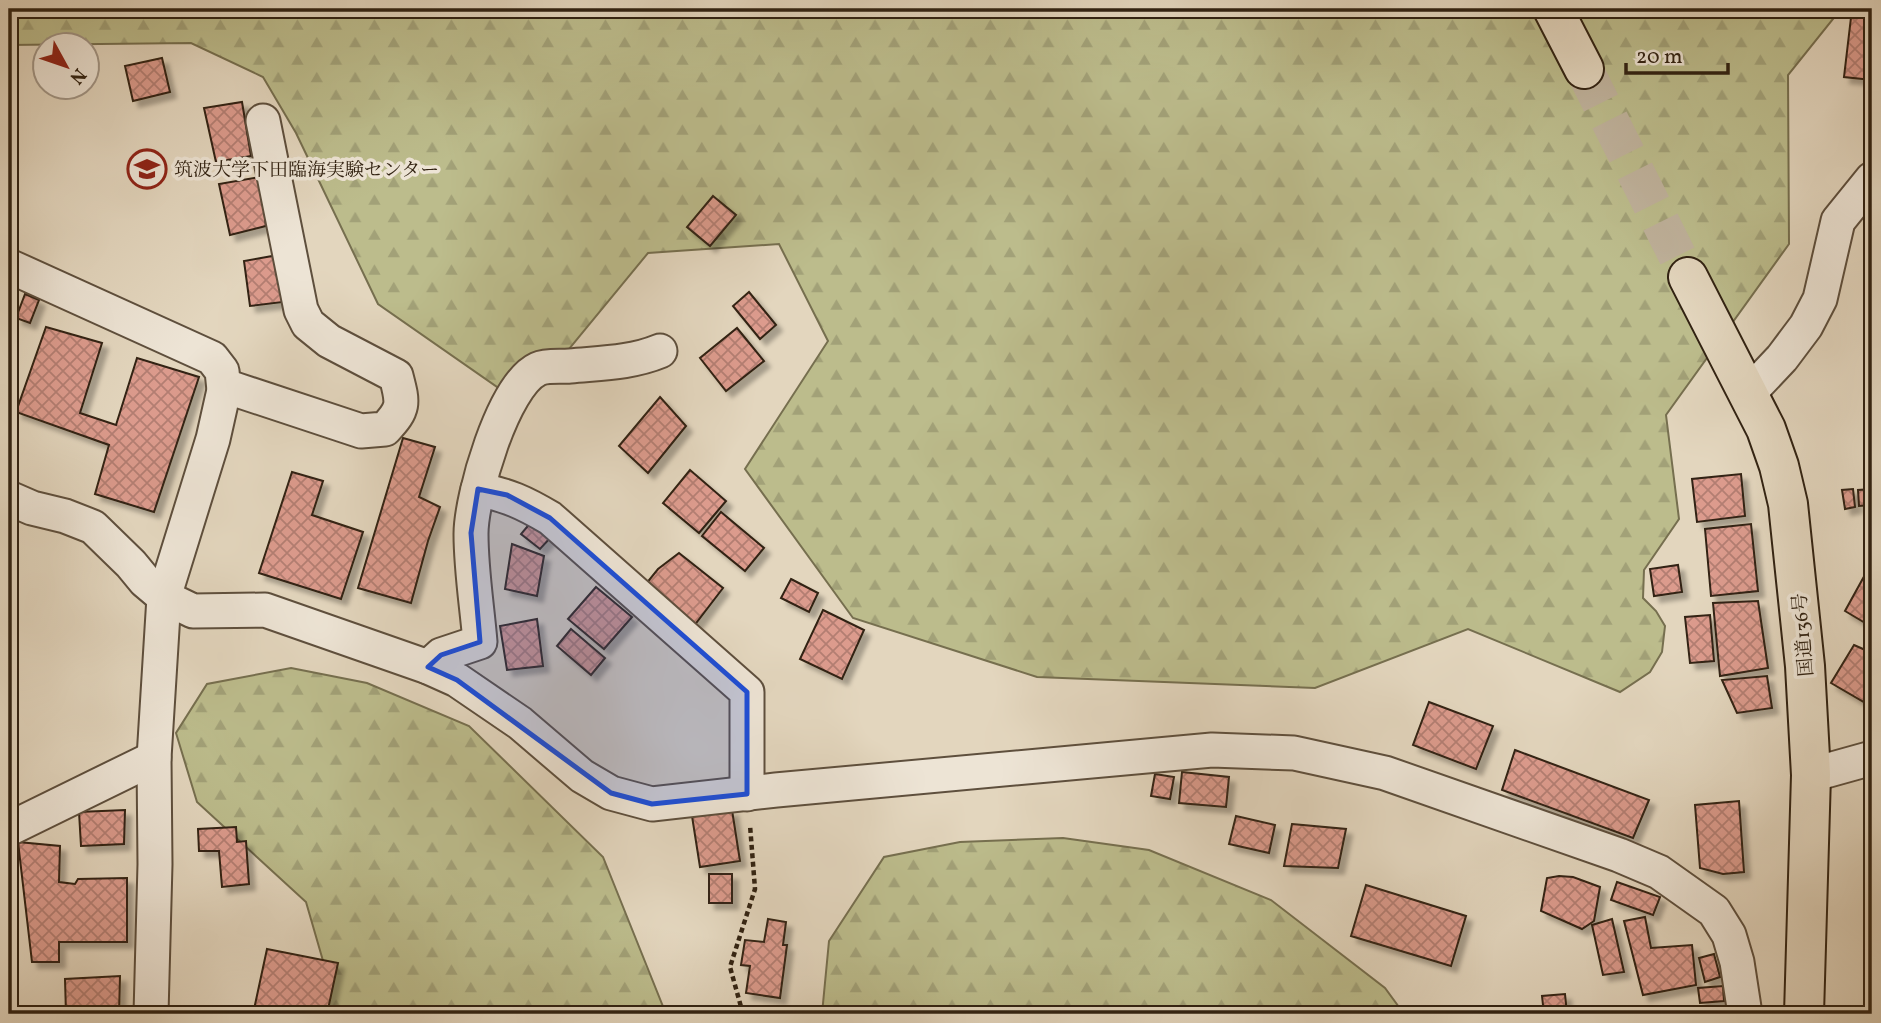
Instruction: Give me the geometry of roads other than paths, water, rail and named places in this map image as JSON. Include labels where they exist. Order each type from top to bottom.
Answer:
[{"type":"highway","points":[[1553,9],[1584,69]]},
{"type":"highway","name":"国道136号","points":[[1689,277],[1766,429],[1788,504],[1805,666],[1811,775],[1804,1014]]},
{"type":"street","points":[[224,390],[231,388],[361,431],[385,429],[398,415],[401,398],[396,376],[329,341],[308,324],[301,310],[263,121]]},
{"type":"street","points":[[1748,394],[1782,358],[1806,326],[1820,299],[1838,221],[1872,179]]},
{"type":"street","points":[[9,266],[212,358],[222,371],[224,390],[213,439],[164,597],[155,758],[151,1014]]},
{"type":"street","points":[[428,667],[441,655],[480,642],[471,533],[478,489],[499,424],[519,384],[541,368],[623,362],[660,351]]},
{"type":"street","points":[[478,489],[507,495],[550,518],[747,692],[747,793]]},
{"type":"street","points":[[9,498],[93,527],[164,597],[193,611],[264,610],[428,667],[457,680],[520,723],[582,776],[611,793],[652,804],[1212,750],[1294,753],[1385,773],[1619,855],[1659,872],[1714,911],[1729,935],[1737,962],[1745,1014]]},
{"type":"street","points":[[9,829],[155,758]]},
{"type":"street","points":[[1811,775],[1872,758]]},
{"type":"tunnel","points":[[1584,69],[1688,277]]},
{"type":"place","name":"筑波大学下田臨海実験センター","points":[[147,169]]}]
